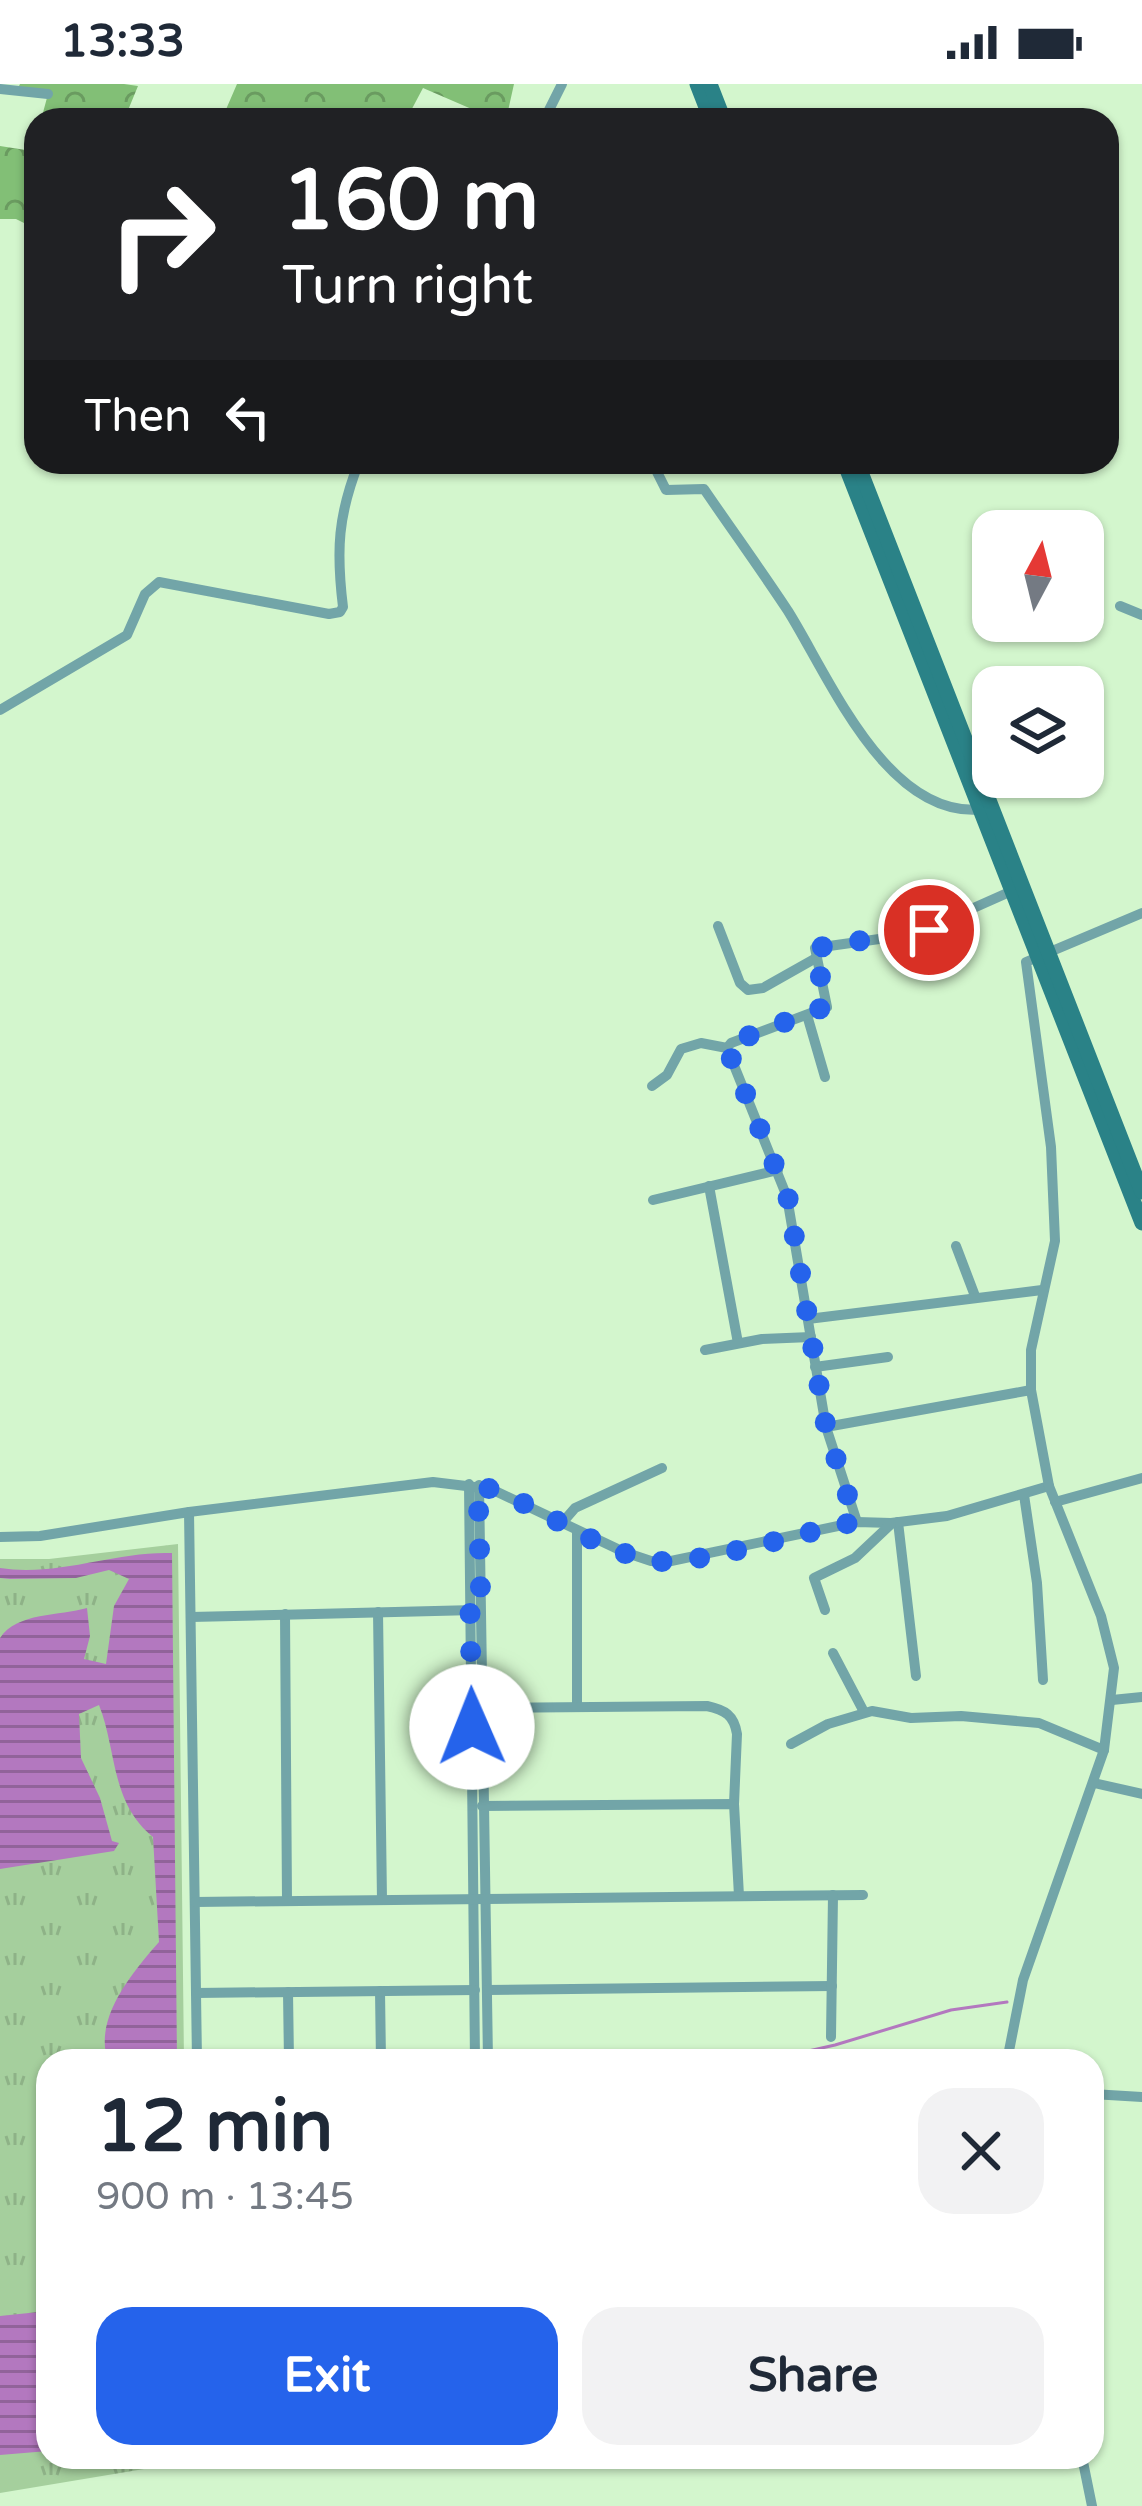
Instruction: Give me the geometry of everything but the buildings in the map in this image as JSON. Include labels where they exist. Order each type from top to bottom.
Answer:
[{"type":"main road","points":[[849,474],[986,808]]},
{"type":"main road","points":[[861,474],[1142,1223]]},
{"type":"main road","points":[[1042,954],[1142,1192]]},
{"type":"street","points":[[0,89],[48,94]]},
{"type":"street","points":[[0,710],[127,635],[145,594],[159,583],[328,614],[340,612],[342,504],[354,474]]},
{"type":"street","points":[[658,474],[666,490],[704,489],[786,609],[864,739],[890,767],[922,795],[986,808]]},
{"type":"street","points":[[1120,606],[1130,614],[1142,615]]},
{"type":"street","points":[[727,1048],[827,1006],[814,948],[929,930],[1016,888]]},
{"type":"street","points":[[1009,2049],[1023,1980],[1104,1750],[1114,1668],[1111,1645],[1049,1486],[1031,1390],[1031,1350],[1054,1241],[1049,1126],[1027,962],[1142,913]]},
{"type":"street","points":[[718,926],[740,983],[748,990],[763,988],[816,958]]},
{"type":"street","points":[[807,1015],[825,1077]]},
{"type":"street","points":[[652,1086],[667,1075],[681,1048],[701,1043],[727,1048]]},
{"type":"street","points":[[727,1048],[778,1170],[791,1214],[826,1427],[856,1522]]},
{"type":"street","points":[[653,1200],[778,1170]]},
{"type":"street","points":[[709,1186],[738,1342]]},
{"type":"street","points":[[956,1246],[974,1296]]},
{"type":"street","points":[[808,1319],[1042,1290]]},
{"type":"street","points":[[705,1350],[738,1342],[811,1337]]},
{"type":"street","points":[[815,1366],[888,1357]]},
{"type":"street","points":[[826,1427],[1031,1390]]},
{"type":"street","points":[[562,1523],[575,1508],[662,1468]]},
{"type":"street","points":[[1054,1502],[1142,1478]]},
{"type":"street","points":[[0,1537],[40,1536],[189,1511],[392,1486],[474,1484],[651,1562],[671,1562],[856,1522],[947,1516],[1049,1486]]},
{"type":"street","points":[[474,1484],[481,1990],[487,2049]]},
{"type":"street","points":[[1024,1496],[1037,1583],[1043,1680]]},
{"type":"street","points":[[189,1511],[197,2049]]},
{"type":"street","points":[[825,1610],[814,1578],[855,1558],[895,1523]]},
{"type":"street","points":[[895,1523],[916,1676]]},
{"type":"street","points":[[577,1532],[577,1707]]},
{"type":"street","points":[[190,1617],[476,1610]]},
{"type":"street","points":[[476,1610],[483,1708],[478,1806]]},
{"type":"street","points":[[378,1612],[382,1900]]},
{"type":"street","points":[[285,1615],[287,1901]]},
{"type":"street","points":[[833,1653],[864,1712]]},
{"type":"street","points":[[1112,1700],[1142,1697]]},
{"type":"street","points":[[483,1708],[707,1706],[722,1710],[735,1723],[737,1734],[734,1804],[739,1896]]},
{"type":"street","points":[[791,1744],[864,1712],[1039,1723],[1104,1750]]},
{"type":"street","points":[[1094,1783],[1142,1794]]},
{"type":"street","points":[[478,1806],[734,1804]]},
{"type":"street","points":[[831,2037],[832,1895]]},
{"type":"street","points":[[195,1902],[863,1895]]},
{"type":"street","points":[[196,1993],[832,1986]]},
{"type":"street","points":[[476,2049],[481,1990]]},
{"type":"street","points":[[380,1991],[381,2049]]},
{"type":"street","points":[[288,1992],[289,2049]]},
{"type":"street","points":[[1104,2095],[1142,2097]]},
{"type":"street","points":[[1084,2469],[1092,2506]]},
{"type":"green space","points":[[20,84],[138,86],[129,108],[44,108],[48,94],[18,88]]},
{"type":"green space","points":[[237,84],[514,84],[509,108],[469,108],[423,88],[412,108],[227,108]]},
{"type":"green space","points":[[0,146],[24,150],[24,223],[0,219]]},
{"type":"green space","points":[[178,1544],[184,2049],[36,2049],[36,2469],[144,2469],[0,2493],[0,1559],[49,1559]]},
{"type":"shaded area","points":[[172,1553],[177,2049],[106,2049],[106,2028],[118,1997],[159,1942],[153,1837],[122,1792],[99,1705],[79,1714],[81,1758],[100,1798],[112,1841],[119,1843],[114,1851],[0,1869],[0,1638],[28,1619],[87,1608],[90,1636],[84,1659],[106,1664],[114,1606],[129,1579],[109,1570],[76,1578],[10,1579],[0,1578],[0,1568],[44,1569]]},
{"type":"shaded area","points":[[36,2312],[36,2452],[0,2455],[0,2316]]},
{"type":"waterway","points":[[817,2049],[951,2010],[1007,2002]]},
{"type":"route","points":[[472,1727],[470,1610],[481,1610],[478,1485],[651,1562],[691,1559],[856,1522],[826,1427],[788,1198],[727,1048],[827,1006],[814,948],[929,930]]}]
